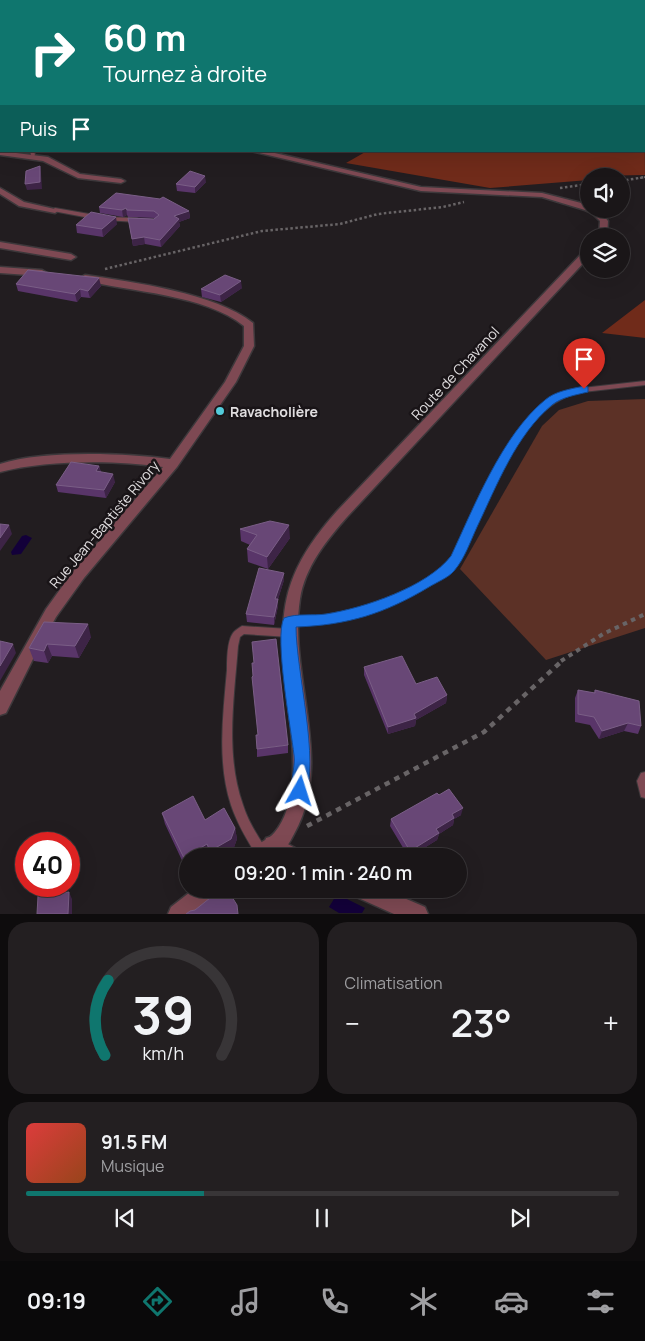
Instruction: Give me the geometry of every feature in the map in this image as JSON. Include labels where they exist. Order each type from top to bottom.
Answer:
[{"type":"street","points":[[260,152],[421,190],[542,196],[580,207]]},
{"type":"street","points":[[0,153],[31,154],[54,163],[78,176],[121,181]]},
{"type":"street","points":[[0,190],[22,204],[55,210]]},
{"type":"street","points":[[0,245],[71,257]]},
{"type":"street","name":"Route de Chavanol","points":[[291,822],[302,780],[302,758],[289,627],[295,590],[306,562],[318,542],[342,514],[580,261]]},
{"type":"street","points":[[0,270],[52,274]]},
{"type":"street","name":"Rue Jean-Baptiste Rivory","points":[[0,708],[27,654],[51,613],[79,574],[173,464],[244,359],[249,346],[249,325],[242,317],[206,304],[158,292],[70,277]]},
{"type":"street","name":"Rue Jean-Baptiste Rivory","points":[[0,468],[23,461],[147,460],[173,464]]},
{"type":"street","points":[[269,848],[280,839],[291,822]]},
{"type":"street","points":[[178,914],[198,898]]},
{"type":"street","points":[[382,898],[418,914]]},
{"type":"lane","points":[[55,210],[123,221],[144,220]]},
{"type":"lane","points":[[261,848],[243,825],[232,794],[229,775],[227,748],[233,646],[236,635],[242,630],[289,627],[367,611],[394,602],[438,576],[456,559],[498,470],[511,447],[539,410],[558,396],[570,392],[645,383]]},
{"type":"lane","points":[[645,777],[642,781],[645,793]]},
{"type":"path","points":[[630,180],[645,178]]},
{"type":"path","points":[[88,279],[94,273],[106,268],[262,231],[340,224],[378,214],[443,207],[467,202]]},
{"type":"path","points":[[291,822],[306,826],[320,821],[484,732],[499,721],[564,659],[604,632],[645,614]]},
{"type":"shaded area","points":[[365,152],[645,152],[645,175],[630,175],[630,168],[580,168],[580,181],[490,188],[346,163]]},
{"type":"shaded area","points":[[645,300],[645,338],[602,333]]},
{"type":"shaded area","points":[[645,399],[645,628],[546,660],[460,569],[542,426],[559,410],[588,401]]},
{"type":"shaded area","points":[[26,535],[32,538],[21,554],[12,555],[11,552],[22,536]]},
{"type":"shaded area","points":[[335,898],[345,898],[365,908],[362,913],[339,913],[329,907]]},
{"type":"building","points":[[40,166],[40,182],[25,184],[26,171]]},
{"type":"building","points":[[190,171],[205,176],[195,187],[176,184]]},
{"type":"building","points":[[116,193],[160,199],[163,197],[189,211],[174,216],[179,219],[160,240],[144,237],[132,239],[128,218],[154,219],[159,215],[154,211],[99,207]]},
{"type":"building","points":[[91,212],[116,217],[102,229],[76,225]]},
{"type":"building","points":[[28,270],[99,278],[88,291],[80,289],[75,294],[16,284]]},
{"type":"building","points":[[225,275],[241,281],[220,295],[201,289]]},
{"type":"building","points":[[71,462],[99,466],[96,471],[113,474],[104,490],[56,485]]},
{"type":"building","points":[[270,521],[289,525],[267,557],[247,549],[257,535],[240,529]]},
{"type":"building","points":[[0,524],[9,525],[0,538]]},
{"type":"building","points":[[259,568],[284,573],[275,599],[278,599],[274,617],[246,614]]},
{"type":"building","points":[[44,622],[88,624],[75,646],[47,644],[44,651],[29,648]]},
{"type":"building","points":[[276,639],[288,745],[257,749],[256,735],[258,735],[252,677],[252,663],[254,663],[252,642]]},
{"type":"building","points":[[0,641],[13,644],[0,666]]},
{"type":"building","points":[[402,656],[416,684],[437,677],[447,695],[414,714],[416,718],[388,727],[364,667]]},
{"type":"building","points":[[578,690],[595,693],[595,690],[639,701],[641,726],[628,723],[602,731],[594,717],[578,714]]},
{"type":"building","points":[[449,789],[463,808],[452,814],[454,818],[436,829],[439,833],[415,848],[408,848],[391,819],[437,793],[439,795]]},
{"type":"building","points":[[193,796],[205,820],[224,808],[235,828],[231,839],[215,848],[209,848],[207,844],[200,848],[179,848],[162,813]]},
{"type":"building","points":[[38,897],[69,897],[68,914],[37,914]]},
{"type":"building","points":[[210,898],[233,898],[237,905],[238,914],[186,914],[195,910]]},
{"type":"place","name":"Ravacholière","points":[[220,411]]},
{"type":"route","points":[[300,791],[302,780],[301,738],[289,648],[289,622],[325,620],[367,611],[394,602],[448,569],[456,559],[498,470],[511,447],[527,425],[539,410],[550,401],[558,396],[584,389]]}]
